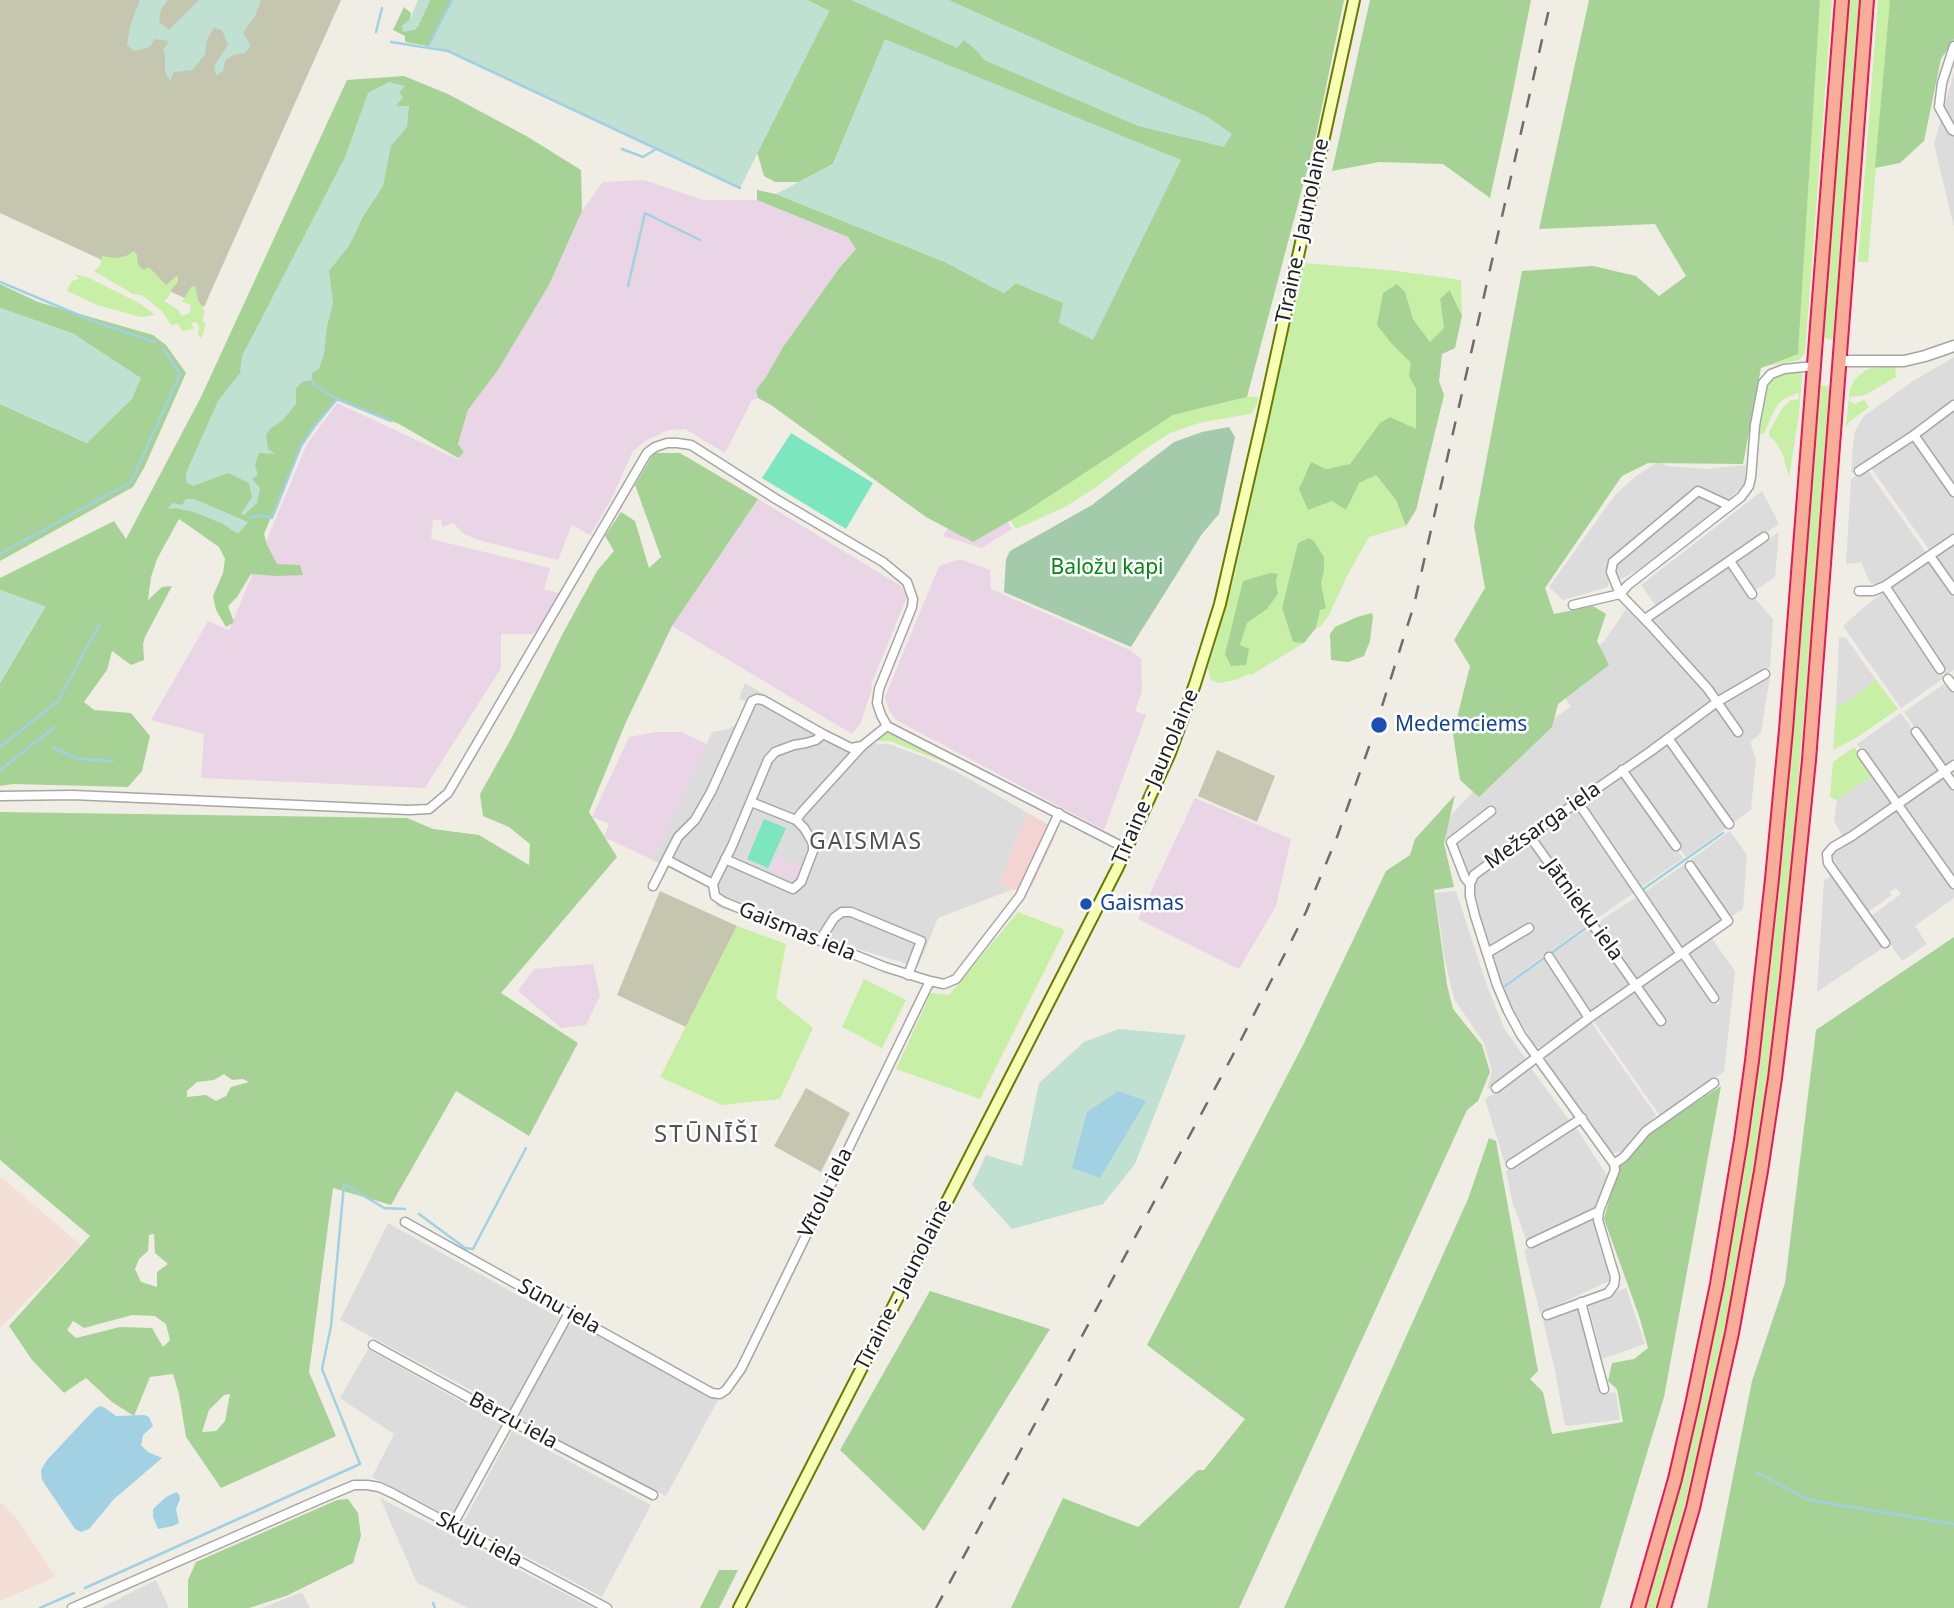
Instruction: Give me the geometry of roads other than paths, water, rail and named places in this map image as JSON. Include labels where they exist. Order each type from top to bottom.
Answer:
[{"type":"highway","points":[[1638,1608],[1675,1479],[1692,1405],[1717,1284],[1741,1140],[1772,878],[1786,730],[1842,0]]},
{"type":"highway","points":[[1664,1608],[1693,1508],[1732,1333],[1775,1078],[1809,760],[1867,0]]},
{"type":"main road","name":"Tīraine - Jaunolaine","points":[[739,1608],[1127,849],[1170,753],[1220,604],[1260,434],[1354,0]]},
{"type":"street","points":[[1954,46],[1942,83],[1939,107],[1954,131]]},
{"type":"street","points":[[1840,361],[1904,361],[1954,346]]},
{"type":"street","points":[[1573,606],[1620,594],[1741,497],[1749,486],[1755,425],[1763,383],[1771,374],[1784,369],[1814,366]]},
{"type":"street","points":[[1858,471],[1954,405]]},
{"type":"street","points":[[1914,435],[1954,492]]},
{"type":"street","points":[[0,796],[73,795],[429,809],[448,793],[647,453],[667,443],[691,445],[901,575],[910,587],[913,599],[910,615],[878,689],[877,703],[887,726],[1127,849]]},
{"type":"street","points":[[1731,506],[1698,491],[1613,562],[1611,572],[1620,594],[1708,689],[1738,732]]},
{"type":"street","points":[[1644,618],[1764,537]]},
{"type":"street","points":[[1858,591],[1872,591],[1885,586],[1954,539]]},
{"type":"street","points":[[1930,556],[1954,590]]},
{"type":"street","points":[[1730,561],[1752,594]]},
{"type":"street","points":[[1885,586],[1940,669]]},
{"type":"street","name":"Mežsarga iela","points":[[1615,1164],[1521,1035],[1508,1011],[1475,916],[1470,884],[1474,875],[1529,835],[1717,702],[1765,674]]},
{"type":"street","points":[[1948,679],[1954,687]]},
{"type":"street","points":[[653,886],[678,837],[695,820],[711,792],[752,701],[763,700],[851,748],[862,747]]},
{"type":"street","points":[[796,820],[862,747],[887,726]]},
{"type":"street","points":[[1916,732],[1954,785]]},
{"type":"street","points":[[713,884],[768,760],[775,752],[816,740],[822,734]]},
{"type":"street","points":[[1668,738],[1729,824]]},
{"type":"street","points":[[1862,754],[1954,884]]},
{"type":"street","points":[[1885,943],[1828,863],[1827,854],[1833,847],[1954,765]]},
{"type":"street","points":[[1622,770],[1676,846]]},
{"type":"street","points":[[1577,801],[1714,998]]},
{"type":"street","points":[[725,859],[793,889],[797,887],[813,851],[813,843],[796,820],[751,802]]},
{"type":"street","points":[[1470,884],[1451,842],[1491,811]]},
{"type":"street","name":"Gaismas iela","points":[[667,860],[713,884],[715,896],[724,902],[908,975],[944,984],[956,979],[1008,913],[1022,892],[1059,813]]},
{"type":"street","name":"Jātnieku iela","points":[[1529,835],[1661,1021]]},
{"type":"street","points":[[1496,1088],[1589,1018],[1728,921],[1690,866]]},
{"type":"street","points":[[820,940],[834,918],[842,912],[851,912],[920,941],[908,975]]},
{"type":"street","points":[[1487,953],[1529,928]]},
{"type":"street","points":[[1549,957],[1589,1018]]},
{"type":"street","name":"Vītolu iela","points":[[712,1393],[720,1394],[726,1390],[741,1369],[930,981]]},
{"type":"street","points":[[1547,1315],[1608,1293],[1614,1285],[1615,1277],[1598,1220],[1615,1164],[1646,1131],[1714,1083]]},
{"type":"street","points":[[1511,1164],[1582,1118]]},
{"type":"street","points":[[1531,1243],[1599,1211]]},
{"type":"street","name":"Sūnu iela","points":[[405,1222],[712,1393]]},
{"type":"street","points":[[1581,1302],[1604,1389]]},
{"type":"street","points":[[452,1526],[569,1313]]},
{"type":"street","name":"Bērzu iela","points":[[373,1345],[653,1495]]},
{"type":"street","name":"Skuju iela","points":[[86,1605],[354,1485],[379,1487],[604,1606]]},
{"type":"street","points":[[72,1608],[86,1605]]},
{"type":"water","points":[[1118,1091],[1146,1101],[1100,1178],[1072,1168],[1087,1112]]},
{"type":"water","points":[[100,1406],[116,1416],[149,1417],[153,1426],[143,1435],[141,1445],[148,1452],[162,1458],[114,1499],[89,1529],[81,1532],[75,1529],[42,1480],[41,1470],[47,1460]]},
{"type":"water","points":[[176,1492],[180,1499],[176,1509],[179,1523],[158,1529],[153,1509]]},
{"type":"waterway","points":[[428,46],[452,0]]},
{"type":"waterway","points":[[376,32],[382,8]]},
{"type":"waterway","points":[[391,42],[448,51],[740,188]]},
{"type":"waterway","points":[[622,149],[643,157],[656,149]]},
{"type":"waterway","points":[[628,286],[645,213],[700,240]]},
{"type":"waterway","points":[[0,282],[98,323],[155,342]]},
{"type":"waterway","points":[[0,554],[131,482],[180,374],[163,348]]},
{"type":"waterway","points":[[312,380],[314,385],[337,399],[391,421]]},
{"type":"waterway","points":[[249,518],[259,515],[272,518],[301,446],[337,399]]},
{"type":"waterway","points":[[0,747],[58,701],[99,625]]},
{"type":"waterway","points":[[0,770],[55,727]]},
{"type":"waterway","points":[[53,748],[78,759],[113,761]]},
{"type":"waterway","points":[[1642,890],[1723,833]]},
{"type":"waterway","points":[[1505,986],[1589,926]]},
{"type":"waterway","points":[[419,1214],[465,1248],[473,1249],[526,1148]]},
{"type":"waterway","points":[[85,1588],[360,1464],[322,1369],[331,1326],[344,1184],[384,1208],[405,1209]]},
{"type":"waterway","points":[[1756,1472],[1809,1500],[1954,1524]]},
{"type":"waterway","points":[[40,1608],[74,1593]]},
{"type":"waterway","points":[[433,1603],[435,1608]]},
{"type":"railway","points":[[936,1608],[1242,1038],[1306,912],[1337,837],[1414,605],[1551,0]]},
{"type":"place","name":"Medemciems","points":[[1379,725]]},
{"type":"place","name":"Gaismas","points":[[1086,904]]},
{"type":"district","name":"GAISMAS","points":[[866,842]]},
{"type":"district","name":"STŪNĪŠI","points":[[707,1135]]},
{"type":"park label","name":"Baložu kapi","points":[[1107,568]]}]
